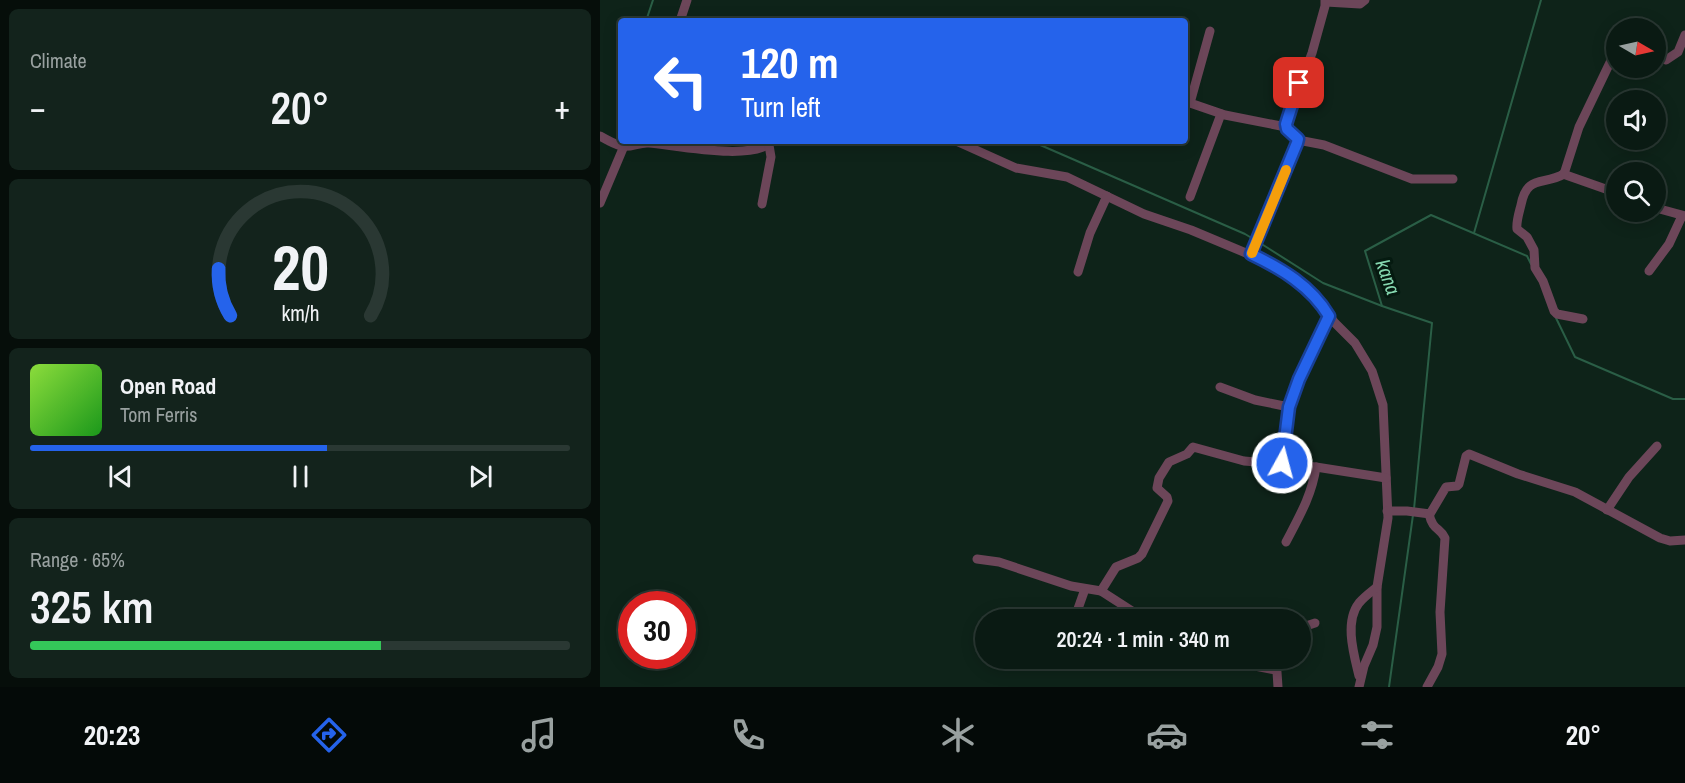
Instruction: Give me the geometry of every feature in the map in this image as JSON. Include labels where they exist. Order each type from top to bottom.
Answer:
[{"type":"street","points":[[681,18],[687,0]]},
{"type":"street","points":[[1286,127],[1293,98],[1312,53],[1325,1],[1358,4],[1365,0]]},
{"type":"street","points":[[1210,31],[1191,104],[1221,114],[1286,127],[1298,140],[1324,146],[1412,179],[1453,179]]},
{"type":"street","points":[[1666,60],[1674,57],[1685,35]]},
{"type":"street","points":[[1563,174],[1579,127],[1606,71]]},
{"type":"street","points":[[1190,197],[1221,114]]},
{"type":"street","points":[[600,136],[618,144]]},
{"type":"street","points":[[1251,254],[1298,140]]},
{"type":"street","points":[[619,144],[630,147],[638,144]]},
{"type":"street","points":[[656,144],[719,151],[748,150],[768,144]]},
{"type":"street","points":[[762,204],[771,157],[771,144]]},
{"type":"street","points":[[963,144],[1016,168],[1060,175],[1144,214],[1251,254],[1294,279],[1318,300],[1329,316],[1355,343],[1372,371],[1383,405],[1387,511],[1387,534],[1377,587],[1377,627],[1359,683]]},
{"type":"street","points":[[600,203],[624,146]]},
{"type":"street","points":[[1583,319],[1557,314],[1554,311],[1543,280],[1535,268],[1534,250],[1527,237],[1516,227],[1523,194],[1527,188],[1563,174],[1606,189]]},
{"type":"street","points":[[1078,272],[1090,232],[1107,196]]},
{"type":"street","points":[[1649,271],[1668,244],[1683,216],[1666,211]]},
{"type":"street","points":[[1282,463],[1289,407],[1299,379],[1329,316]]},
{"type":"street","points":[[1220,387],[1255,400],[1289,407]]},
{"type":"street","points":[[1607,510],[1629,477],[1657,446]]},
{"type":"street","points":[[1101,591],[1116,567],[1138,558],[1146,547],[1168,501],[1156,485],[1171,460],[1187,454],[1192,448],[1196,447],[1233,459],[1316,467],[1386,478]]},
{"type":"street","points":[[1428,514],[1437,505],[1446,487],[1459,484],[1466,456],[1469,453],[1518,474],[1575,492],[1660,538],[1670,541],[1685,540]]},
{"type":"street","points":[[1286,542],[1310,494],[1316,467]]},
{"type":"street","points":[[1387,511],[1412,511],[1428,514]]},
{"type":"street","points":[[1427,687],[1438,668],[1442,654],[1440,612],[1444,538],[1443,534],[1432,526],[1428,514]]},
{"type":"street","points":[[977,559],[999,562],[1085,589],[1101,591],[1129,609]]},
{"type":"street","points":[[1359,683],[1353,648],[1352,617],[1358,604],[1377,587]]},
{"type":"street","points":[[1078,609],[1085,589]]},
{"type":"street","points":[[1311,624],[1315,623]]},
{"type":"street","points":[[1270,669],[1277,672],[1278,687]]},
{"type":"waterway","points":[[647,18],[653,0]]},
{"type":"waterway","points":[[1474,233],[1541,0]]},
{"type":"waterway","points":[[1038,144],[1255,240]]},
{"type":"waterway","name":"kana","points":[[1414,509],[1432,323],[1382,306],[1365,251],[1431,215],[1527,256],[1531,264]]},
{"type":"waterway","points":[[1260,243],[1323,283],[1382,306]]},
{"type":"waterway","name":"kana","points":[[1556,318],[1575,357],[1673,399],[1685,399]]},
{"type":"waterway","name":"kana","points":[[1389,687],[1413,515]]},
{"type":"slow traffic","points":[[1252,253],[1286,170]]},
{"type":"route","points":[[1282,463],[1289,407],[1299,379],[1329,316],[1307,289],[1281,270],[1251,254],[1297,143],[1298,139],[1287,129],[1286,124],[1299,83]]}]
